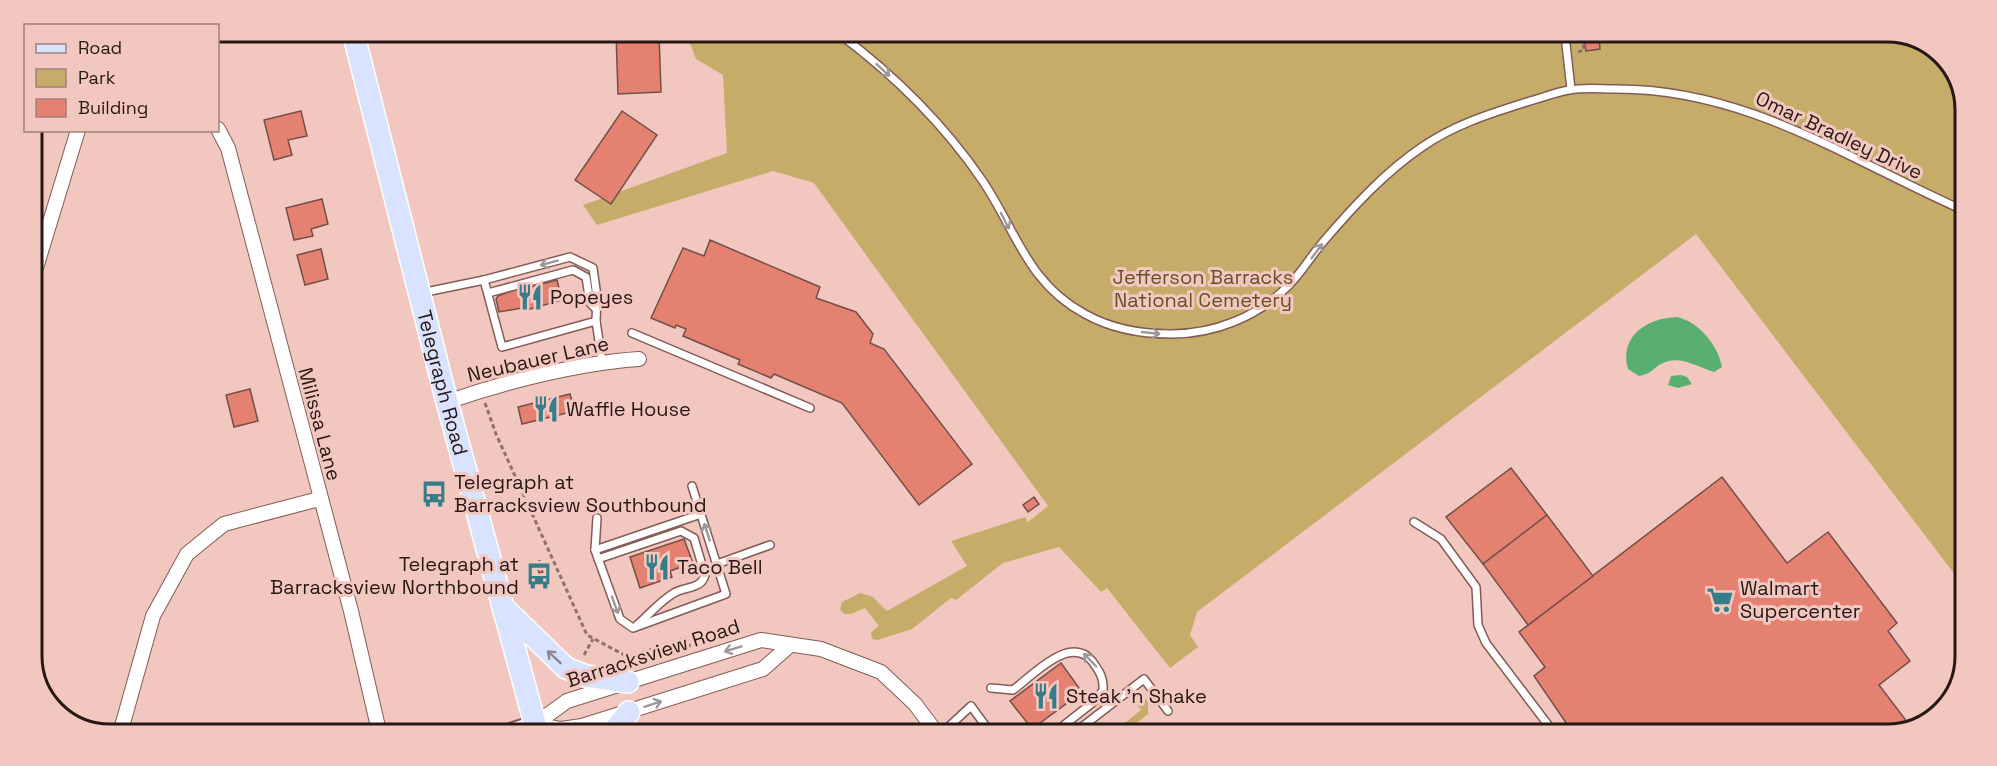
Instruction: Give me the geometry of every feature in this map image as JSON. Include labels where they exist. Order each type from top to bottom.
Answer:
[{"type":"main road","name":"Telegraph Road","points":[[356,42],[447,402],[535,724]]},
{"type":"main road","points":[[503,606],[566,668],[586,676],[628,682]]},
{"type":"main road","points":[[620,724],[629,712]]},
{"type":"street","name":"Milissa Lane","points":[[219,131],[228,148],[319,499],[351,611],[377,724]]},
{"type":"street","points":[[42,248],[77,132]]},
{"type":"street","name":"Neubauer Lane","points":[[447,402],[481,390],[602,361],[639,360]]},
{"type":"street","points":[[123,724],[153,616],[187,554],[224,524],[319,499]]},
{"type":"street","name":"Barracksview Road","points":[[541,724],[567,701],[760,640],[821,649],[881,672],[915,704],[930,724]]},
{"type":"street","name":"Barracksview Road","points":[[589,724],[763,669],[789,646]]},
{"type":"lane","name":"Omar Bradley Drive","points":[[850,42],[865,53],[932,117],[983,181],[1026,261],[1052,291],[1086,315],[1107,324],[1151,334],[1207,331],[1253,312],[1290,285],[1352,211],[1382,180],[1422,146],[1472,119],[1571,89],[1653,89],[1730,104],[1790,126],[1955,206]]},
{"type":"lane","points":[[1566,42],[1571,89]]},
{"type":"lane","points":[[419,294],[484,280],[570,257],[592,268],[597,297],[596,321],[602,361]]},
{"type":"lane","points":[[488,293],[573,270],[585,277],[590,303],[595,308]]},
{"type":"lane","points":[[484,280],[502,347],[596,321]]},
{"type":"lane","points":[[632,333],[810,408]]},
{"type":"lane","points":[[633,628],[726,594],[692,486]]},
{"type":"lane","points":[[595,550],[701,514]]},
{"type":"lane","points":[[597,518],[595,550],[620,619],[633,628]]},
{"type":"lane","points":[[1413,522],[1441,539],[1476,587],[1478,625],[1486,643],[1547,724]]},
{"type":"lane","points":[[598,559],[681,531],[694,538],[705,575],[704,580],[700,585],[675,592],[633,628]]},
{"type":"lane","points":[[717,564],[770,545]]},
{"type":"lane","points":[[991,688],[1013,690],[1066,652],[1079,651],[1087,654],[1100,672],[1103,690],[1096,700],[1064,724]]},
{"type":"lane","points":[[1086,724],[1144,679],[1168,711]]},
{"type":"lane","points":[[952,724],[971,706],[984,724]]},
{"type":"path","points":[[481,390],[496,434],[587,635],[628,657],[686,638],[694,661]]},
{"type":"path","points":[[580,665],[593,639]]},
{"type":"green space","name":"Jefferson Barracks National Cemetery","points":[[689,42],[1887,42],[1917,49],[1925,53],[1941,69],[1948,80],[1955,106],[1955,575],[1696,234],[1197,612],[1190,635],[1198,647],[1170,668],[1107,588],[1101,592],[1059,547],[1003,563],[956,600],[951,598],[912,629],[878,640],[872,639],[871,632],[879,626],[865,608],[851,614],[844,614],[840,609],[842,602],[860,593],[873,597],[887,611],[967,566],[951,541],[1025,517],[1028,522],[1048,506],[814,183],[773,171],[597,225],[583,205],[727,153],[723,75],[696,59]]},
{"type":"green space","points":[[1142,696],[1148,701],[1148,714],[1135,724],[1123,724],[1141,710],[1135,702],[1136,697]]},
{"type":"shaded area","points":[[1677,317],[1700,329],[1712,343],[1722,367],[1714,372],[1676,360],[1663,363],[1639,376],[1628,369],[1626,357],[1628,347],[1638,331],[1655,321]]},
{"type":"shaded area","points":[[1671,376],[1687,377],[1692,384],[1678,388],[1668,385]]},
{"type":"building","points":[[616,42],[659,42],[661,92],[618,94]]},
{"type":"building","points":[[1584,42],[1600,42],[1600,49],[1586,51]]},
{"type":"building","points":[[301,111],[307,136],[288,140],[292,155],[274,160],[264,120]]},
{"type":"building","points":[[622,111],[657,135],[611,204],[575,180]]},
{"type":"building","points":[[322,199],[328,224],[311,229],[313,236],[294,240],[286,208]]},
{"type":"building","points":[[710,240],[820,287],[816,298],[856,312],[873,334],[870,343],[884,349],[972,464],[919,505],[842,403],[774,374],[771,378],[738,364],[740,360],[683,336],[686,329],[676,325],[675,328],[651,318],[683,248],[704,256]]},
{"type":"building","points":[[321,249],[328,279],[305,285],[297,255]]},
{"type":"building","name":"Popeyes","points":[[557,280],[562,300],[523,311],[522,308],[499,312],[496,299],[498,296],[530,284],[530,287]]},
{"type":"building","points":[[250,389],[258,421],[234,427],[226,395]]},
{"type":"building","name":"Waffle House","points":[[570,394],[575,411],[522,424],[518,407]]},
{"type":"building","points":[[1511,468],[1547,515],[1483,564],[1446,517]]},
{"type":"building","name":"Walmart Supercenter","points":[[1722,477],[1787,563],[1828,532],[1897,623],[1888,631],[1910,661],[1879,685],[1906,721],[1887,724],[1567,724],[1534,676],[1545,667],[1519,632]]},
{"type":"building","points":[[1034,497],[1039,504],[1028,512],[1023,505]]},
{"type":"building","points":[[1547,515],[1593,576],[1528,625],[1483,564]]},
{"type":"building","name":"Taco Bell","points":[[684,539],[693,563],[670,571],[672,577],[640,588],[630,557]]},
{"type":"building","points":[[540,561],[543,572],[539,573],[536,562]]},
{"type":"building","name":"Steak 'n Shake","points":[[1061,663],[1082,692],[1039,724],[1028,724],[1010,701]]},
{"type":"place","name":"Popeyes","points":[[530,297]]},
{"type":"place","name":"Waffle House","points":[[546,409]]},
{"type":"place","name":"Telegraph at Barracksview Southbound","points":[[434,494]]},
{"type":"place","name":"Taco Bell","points":[[657,567]]},
{"type":"place","name":"Telegraph at Barracksview Northbound","points":[[539,576]]},
{"type":"place","name":"Walmart Supercenter","points":[[1720,600]]},
{"type":"place","name":"Steak 'n Shake","points":[[1046,696]]}]
